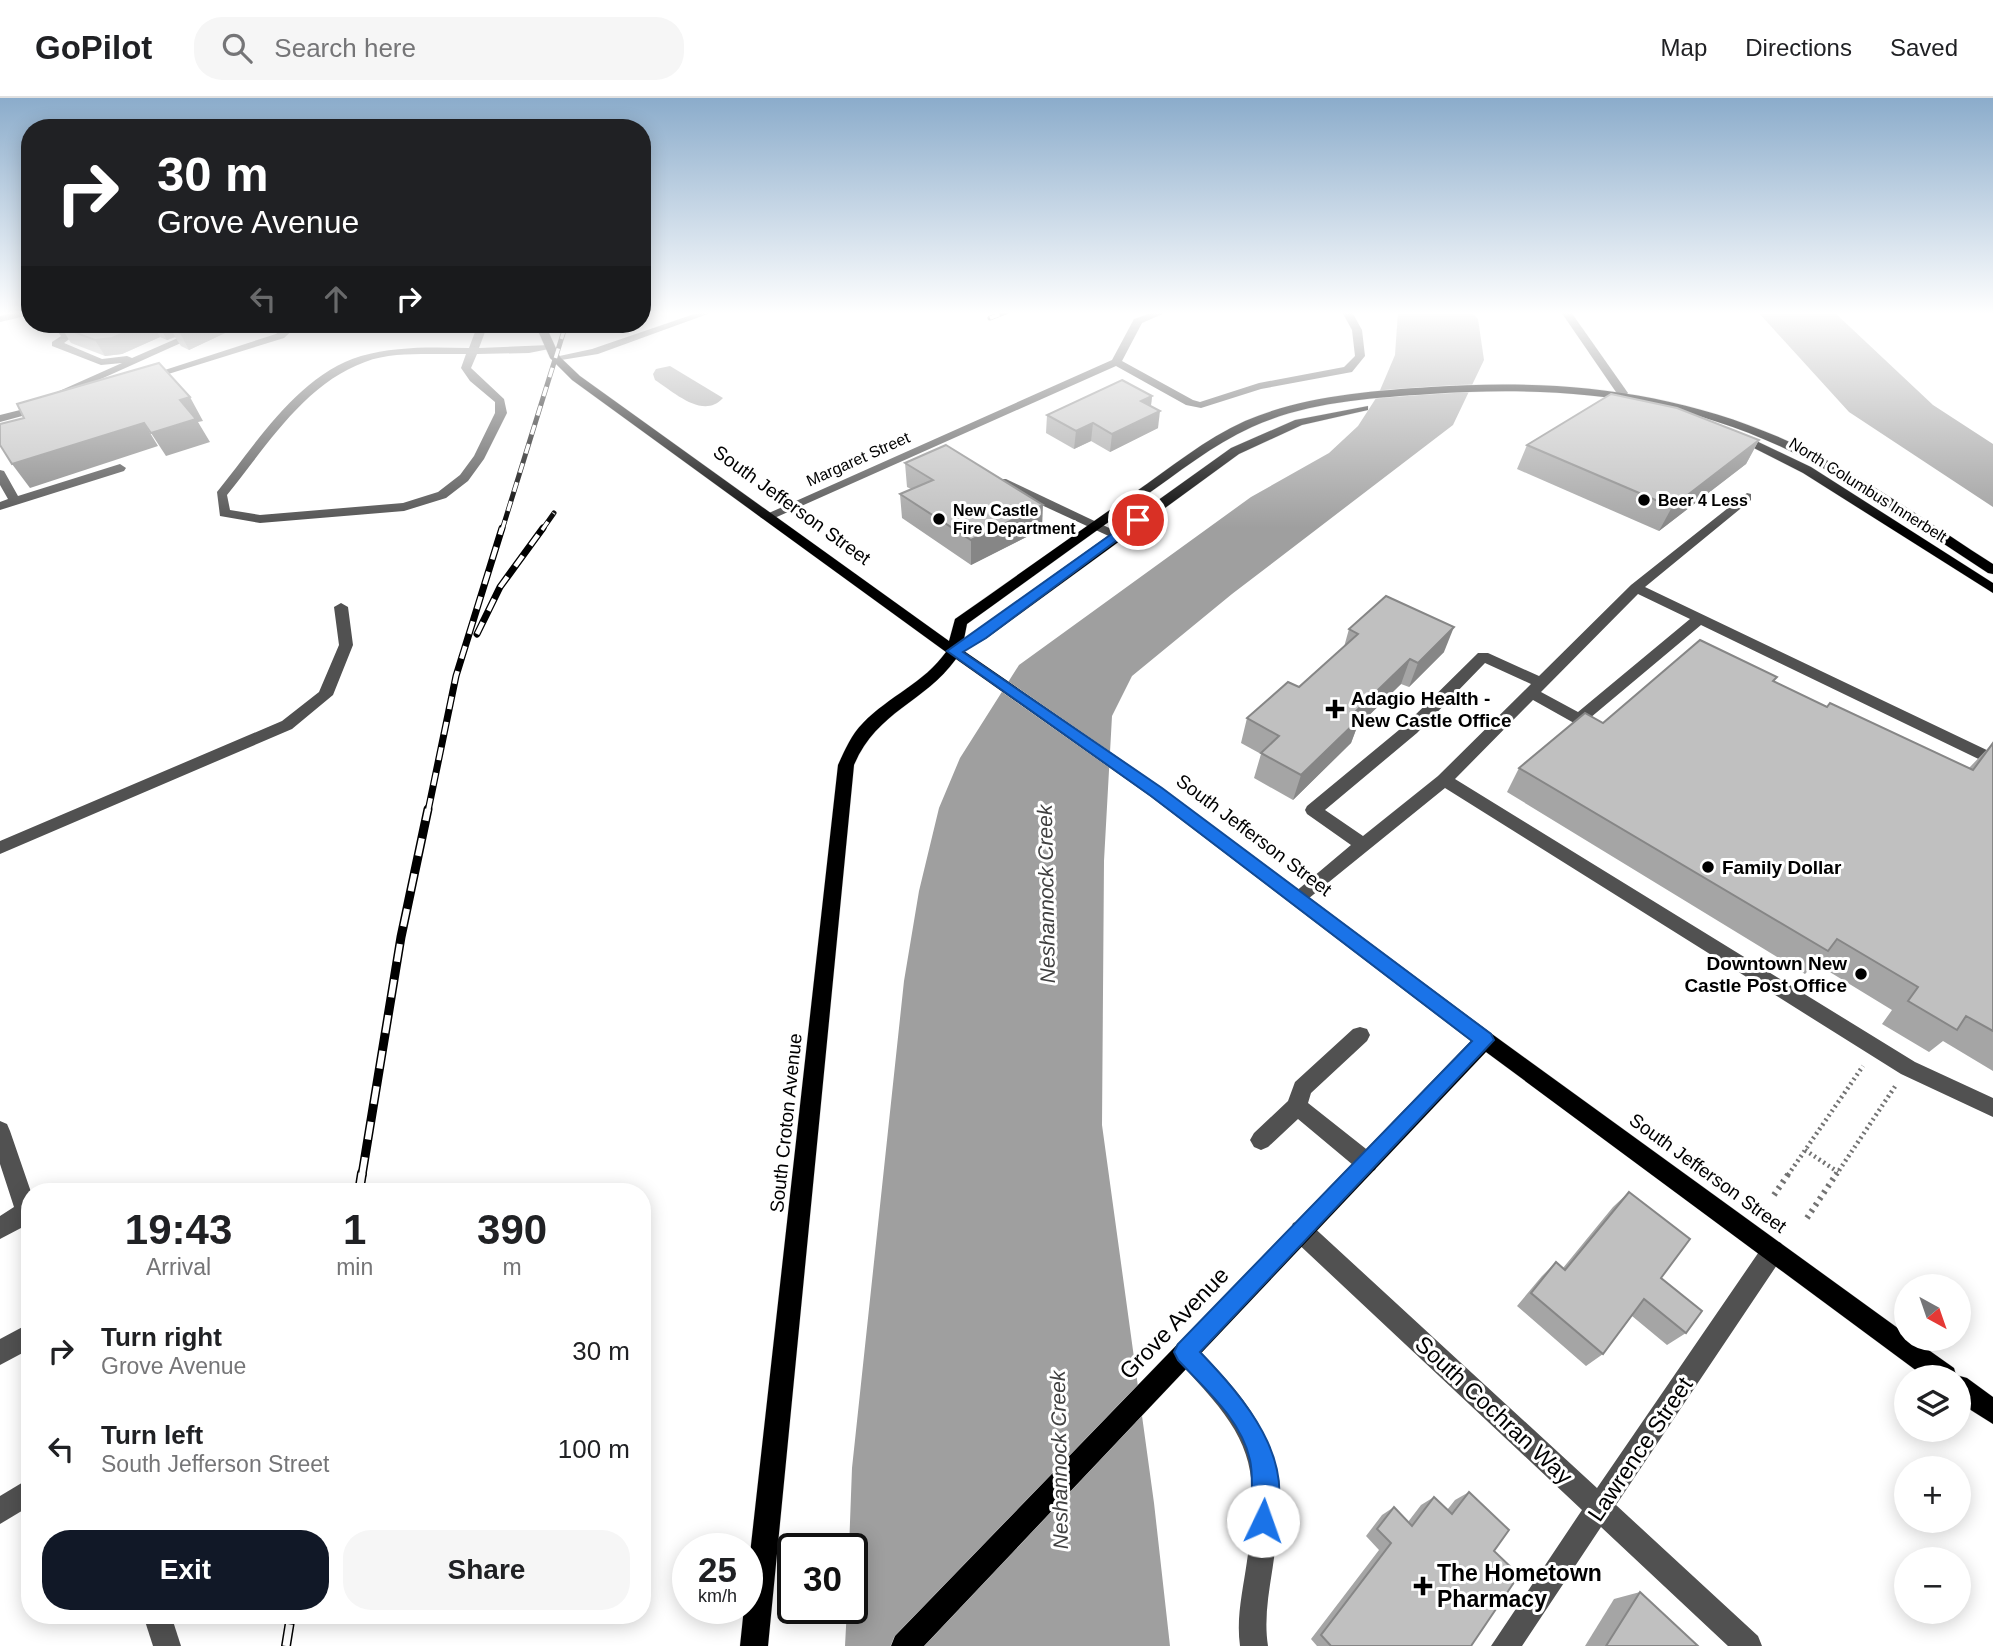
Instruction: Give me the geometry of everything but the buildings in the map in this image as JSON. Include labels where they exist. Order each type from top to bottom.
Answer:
[{"type":"main road","name":"South Jefferson Street","points":[[585,384],[766,517],[1156,792],[1485,1040],[1929,1365]]},
{"type":"main road","name":"North Columbus Innerbelt","points":[[954,651],[960,622],[1199,452],[1250,424],[1305,406],[1378,395],[1478,386],[1556,385],[1622,393],[1710,414],[1802,452],[1993,570]]},
{"type":"main road","name":"North Columbus Innerbelt","points":[[954,651],[982,635],[1220,461],[1252,442],[1299,422],[1368,408],[1469,399],[1539,395],[1583,398],[1659,411],[1721,430],[1807,470],[1993,589]]},
{"type":"main road","name":"South Croton Avenue","points":[[754,1646],[846,765],[850,751],[867,725],[938,673],[954,651]]},
{"type":"main road","name":"Grove Avenue","points":[[905,1646],[1485,1040]]},
{"type":"main road","points":[[1971,1396],[1993,1412]]},
{"type":"street","points":[[19,413],[83,384]]},
{"type":"street","points":[[321,384],[292,409],[221,495],[224,513],[273,518],[404,507],[442,495],[464,478],[480,456],[501,413],[500,401],[480,384]]},
{"type":"street","name":"Margaret Street","points":[[766,517],[1066,384]]},
{"type":"street","points":[[1156,384],[1190,403],[1201,405],[1269,384]]},
{"type":"street","points":[[1616,384],[1622,393]]},
{"type":"street","points":[[0,419],[99,391]]},
{"type":"street","points":[[931,444],[949,455]]},
{"type":"street","points":[[0,506],[120,468]]},
{"type":"street","points":[[0,474],[15,501]]},
{"type":"street","points":[[989,476],[1118,535]]},
{"type":"street","points":[[1297,898],[1444,780],[1636,589],[1747,497]]},
{"type":"street","points":[[1636,589],[1993,760]]},
{"type":"street","points":[[0,848],[287,725],[325,695],[346,645],[341,607]]},
{"type":"street","points":[[1363,845],[1312,810],[1411,729],[1483,656],[1536,688],[1579,719],[1699,619]]},
{"type":"street","points":[[1444,780],[1908,1068],[1993,1108]]},
{"type":"street","points":[[1261,1140],[1297,1106],[1302,1088],[1360,1035]]},
{"type":"street","points":[[1297,1106],[1367,1163]]},
{"type":"street","points":[[0,1131],[21,1196]]},
{"type":"street","points":[[0,1228],[21,1220]]},
{"type":"street","name":"South Cochran Way","points":[[1301,1231],[1748,1646]]},
{"type":"street","name":"Lawrence Street","points":[[1505,1646],[1773,1251]]},
{"type":"street","points":[[0,1353],[21,1340]]},
{"type":"street","points":[[1185,1352],[1228,1398],[1248,1426],[1262,1459],[1266,1494],[1251,1626],[1254,1646]]},
{"type":"street","points":[[0,1511],[21,1497]]},
{"type":"street","points":[[160,1624],[167,1646]]},
{"type":"path","points":[[1774,1195],[1876,1048]]},
{"type":"path","points":[[1807,1218],[1908,1068]]},
{"type":"path","points":[[1805,1150],[1838,1172]]},
{"type":"water","points":[[661,384],[700,384],[723,398],[707,406],[680,397]]},
{"type":"water","name":"Neshannock Creek","points":[[1383,384],[1472,384],[1453,425],[1232,594],[1132,676],[1112,716],[1104,861],[1102,1125],[1154,1503],[1170,1646],[845,1646],[846,1624],[868,1624],[868,1533],[850,1533],[852,1468],[904,981],[919,891],[939,808],[960,758],[1019,665],[1251,497],[1329,453],[1358,426]]},
{"type":"water","points":[[1824,384],[1911,384],[1933,405],[1993,444],[1993,507],[1849,412]]},
{"type":"railway","points":[[502,530],[547,384]]},
{"type":"railway","points":[[542,530],[554,513]]},
{"type":"railway","points":[[428,811],[456,676],[502,528]]},
{"type":"railway","points":[[477,634],[500,587],[543,528]]},
{"type":"railway","points":[[362,1175],[401,937],[428,809]]},
{"type":"railway","points":[[360,1183],[362,1173]]},
{"type":"railway","points":[[286,1646],[290,1624]]},
{"type":"place","name":"Beer 4 Less","points":[[1644,500]]},
{"type":"place","name":"New Castle Fire Department","points":[[939,519]]},
{"type":"place","name":"Adagio Health - New Castle Office","points":[[1335,709]]},
{"type":"place","name":"Family Dollar","points":[[1708,867]]},
{"type":"place","name":"Downtown New Castle Post Office","points":[[1861,974]]},
{"type":"place","name":"The Hometown Pharmacy","points":[[1423,1586]]},
{"type":"route","points":[[1138,520],[982,635],[954,651],[1156,792],[1485,1040],[1185,1352],[1228,1398],[1248,1426],[1262,1459],[1266,1494],[1263,1521]]}]
